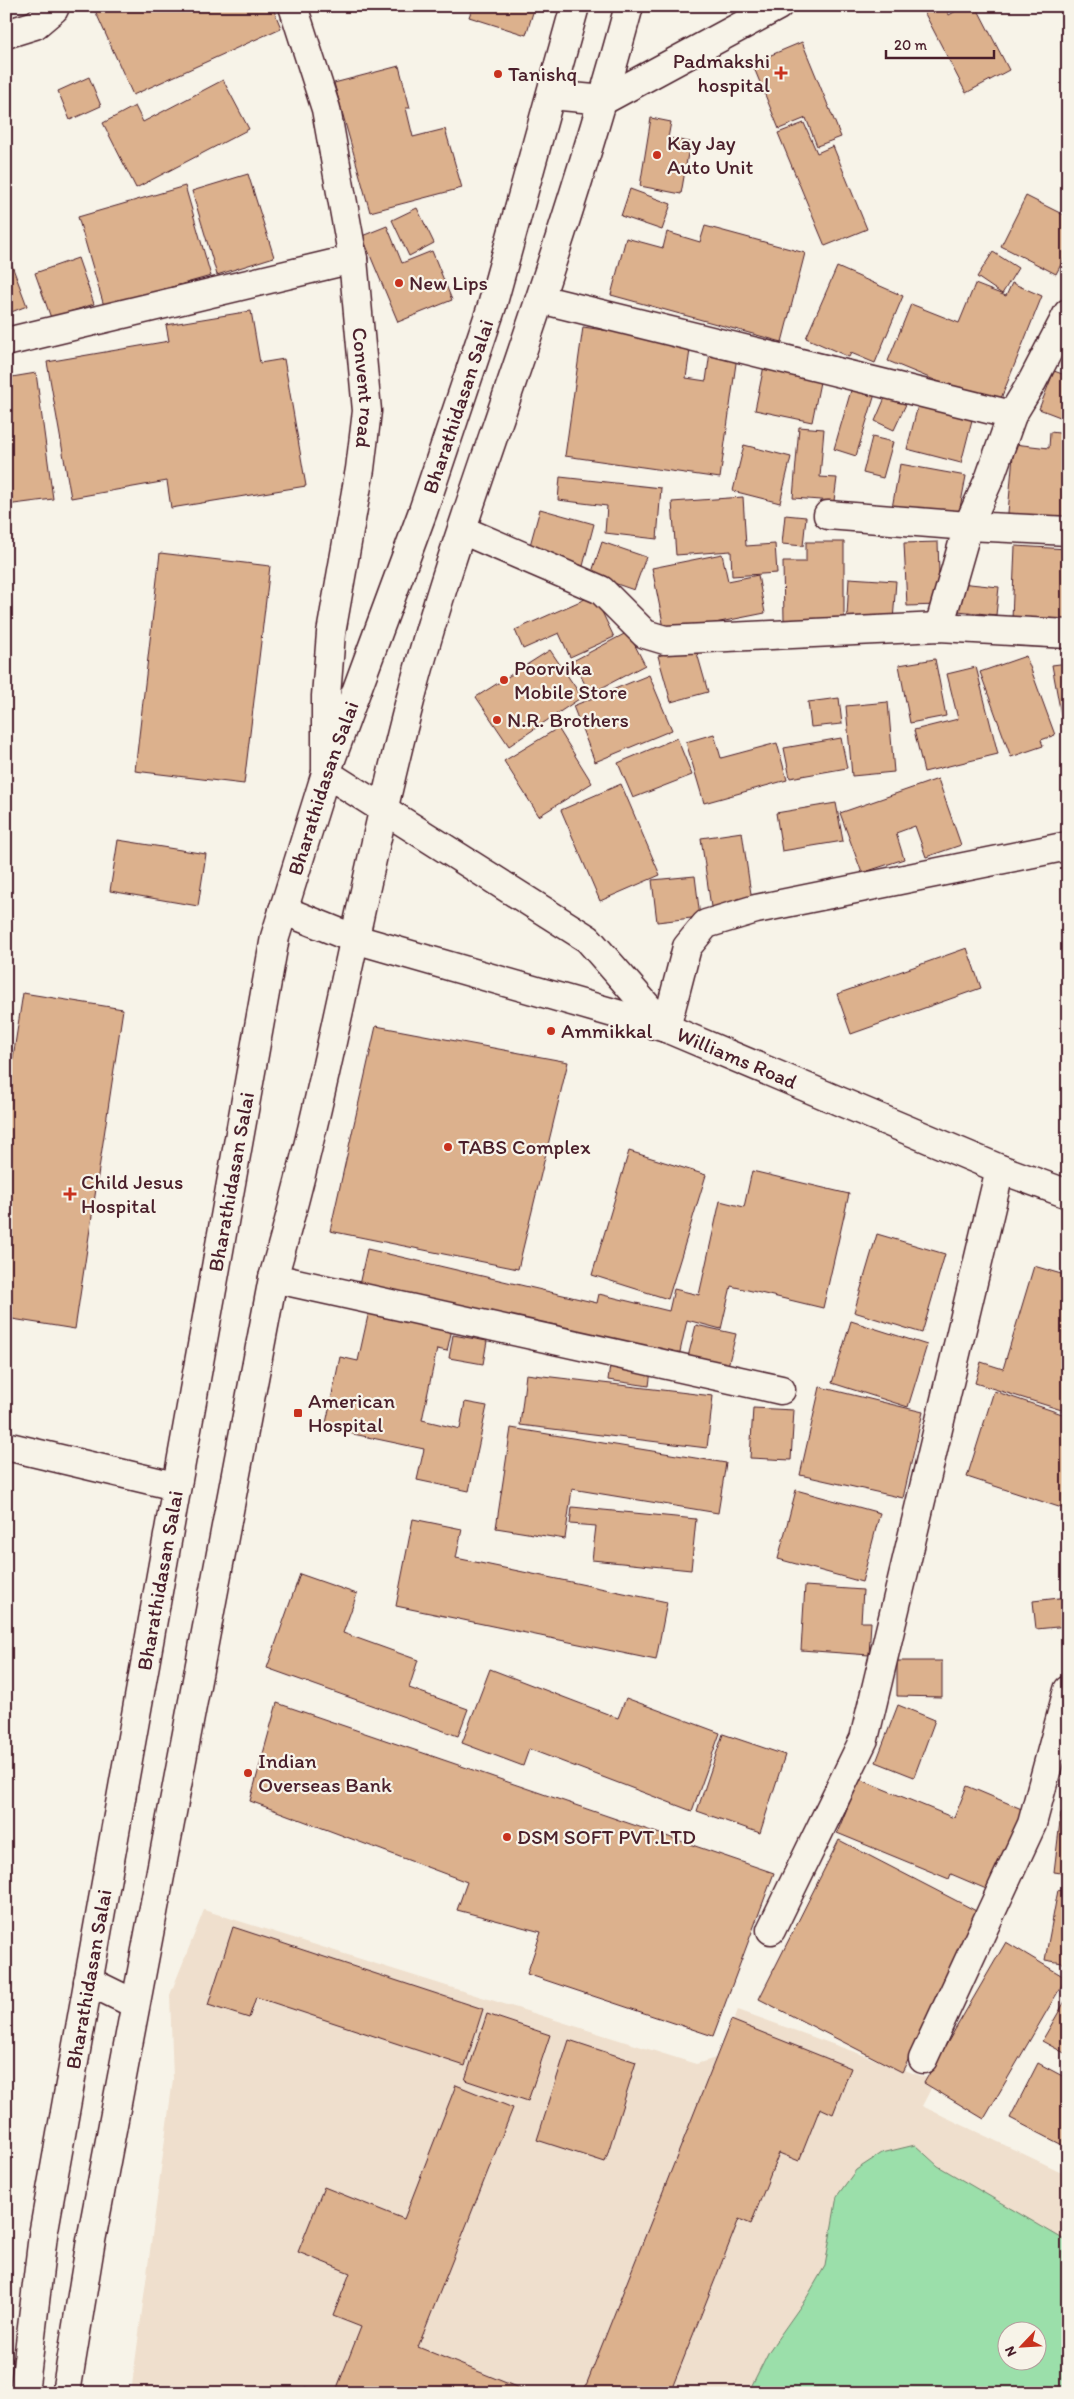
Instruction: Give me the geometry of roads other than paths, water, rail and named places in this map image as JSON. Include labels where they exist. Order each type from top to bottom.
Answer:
[{"type":"street","points":[[6,34],[35,25],[55,6]]},
{"type":"street","name":"Convent road","points":[[293,6],[326,109],[353,259],[368,411],[360,470],[331,633],[326,696],[326,773]]},
{"type":"street","name":"Bharathidasan Salai","points":[[24,2393],[43,2235],[175,1486],[275,937],[326,773],[423,511],[492,306],[575,6]]},
{"type":"street","name":"Bharathidasan Salai","points":[[66,2393],[90,2246],[273,1278],[296,1200],[383,810],[411,694],[462,530],[540,299],[604,100],[629,6]]},
{"type":"street","points":[[551,95],[604,100],[778,6]]},
{"type":"street","points":[[6,342],[353,259]]},
{"type":"street","points":[[540,299],[1012,415]]},
{"type":"street","points":[[939,627],[968,526],[990,477],[1012,415],[1032,382],[1068,313]]},
{"type":"street","points":[[828,515],[968,526],[1068,531]]},
{"type":"street","points":[[462,530],[601,590],[645,634],[665,640],[939,627],[1068,634]]},
{"type":"street","points":[[326,773],[588,939],[666,1028]]},
{"type":"street","points":[[666,1028],[687,948],[706,924],[756,909],[1068,846]]},
{"type":"street","name":"Williams Road","points":[[283,910],[355,939],[666,1028],[1000,1169],[1068,1194]]},
{"type":"street","points":[[771,1930],[864,1739],[1000,1169]]},
{"type":"street","points":[[273,1278],[781,1390]]},
{"type":"street","points":[[6,1446],[175,1486]]},
{"type":"street","points":[[923,2059],[1032,1824],[1068,1690]]},
{"type":"street","points":[[88,1981],[135,2004]]},
{"type":"place","name":"Padmakshi hospital","points":[[781,73]]},
{"type":"place","name":"Tanishq","points":[[498,74]]},
{"type":"place","name":"Kay Jay Auto Unit","points":[[657,155]]},
{"type":"place","name":"New Lips","points":[[399,283]]},
{"type":"place","name":"Poorvika Mobile Store","points":[[504,680]]},
{"type":"place","name":"N.R. Brothers","points":[[497,720]]},
{"type":"place","name":"Ammikkal","points":[[551,1031]]},
{"type":"place","name":"TABS Complex","points":[[448,1147]]},
{"type":"place","name":"Child Jesus Hospital","points":[[70,1194]]},
{"type":"place","name":"American Hospital","points":[[298,1413]]},
{"type":"place","name":"Indian Overseas Bank","points":[[248,1773]]},
{"type":"place","name":"DSM SOFT PVT.LTD","points":[[507,1837]]}]
